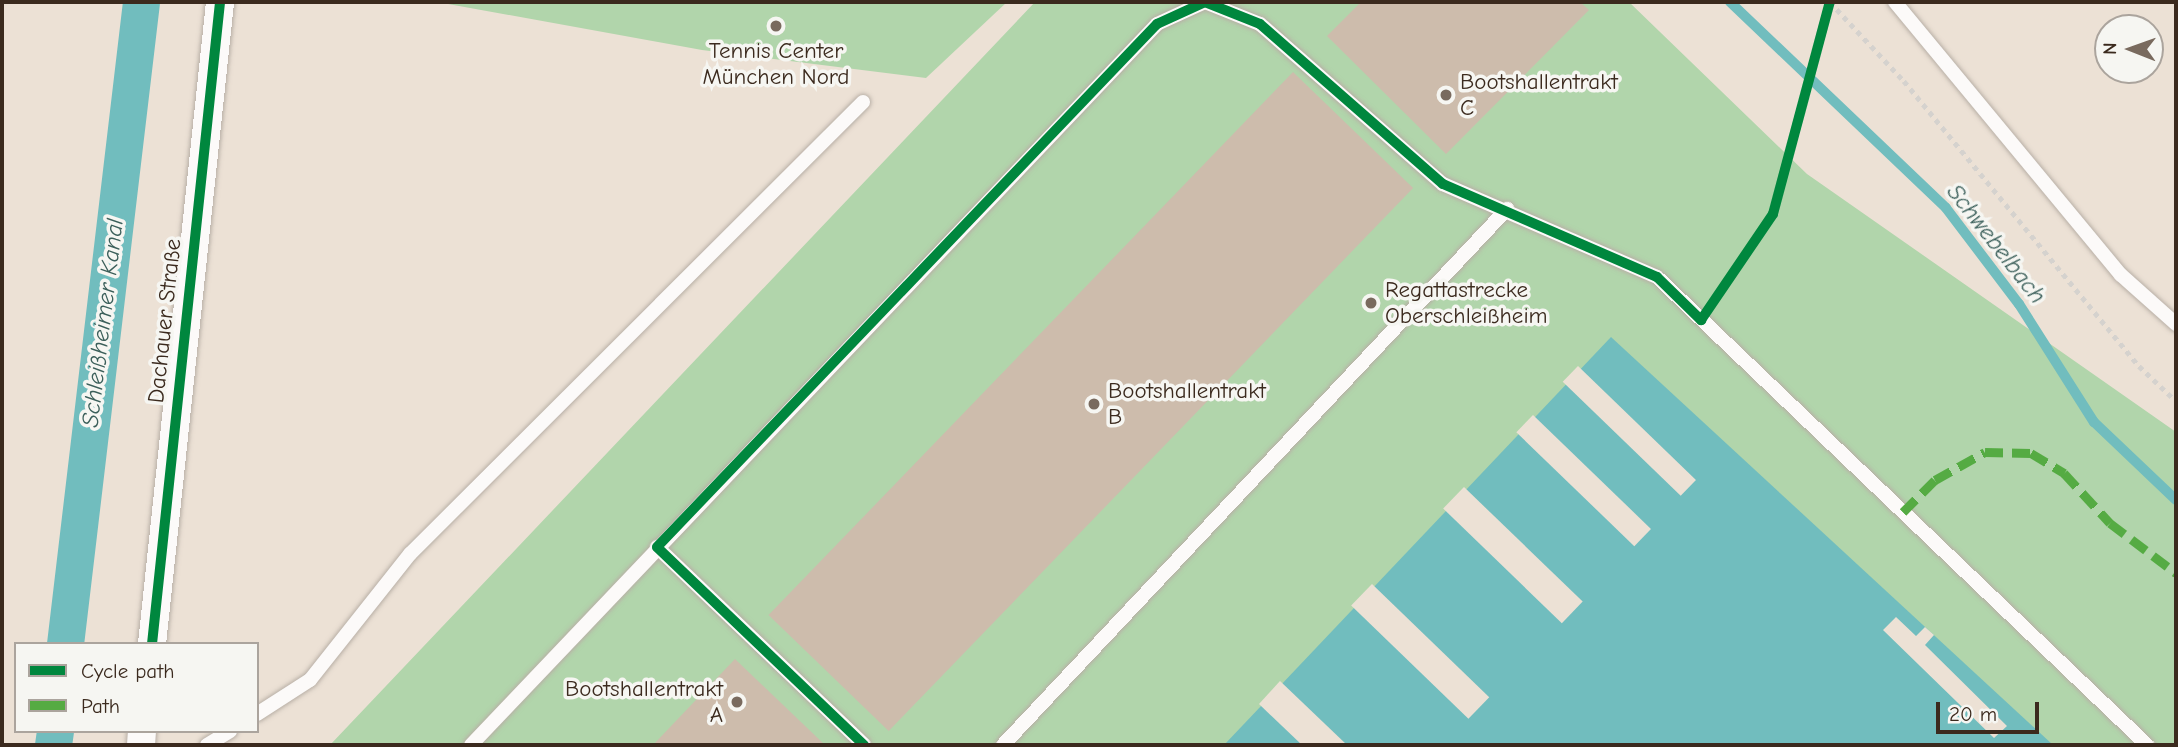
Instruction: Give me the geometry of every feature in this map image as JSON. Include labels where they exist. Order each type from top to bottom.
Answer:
[{"type":"street","name":"Dachauer Straße","points":[[152,642],[220,2]]},
{"type":"lane","points":[[471,745],[1157,24],[1205,2],[1260,24],[1443,184],[1507,209],[1657,277],[2147,745]]},
{"type":"lane","points":[[1895,2],[2122,275],[2176,324]]},
{"type":"lane","points":[[259,713],[310,680],[410,554],[863,102]]},
{"type":"lane","points":[[1003,745],[1507,209]]},
{"type":"lane","points":[[657,547],[864,745]]},
{"type":"lane","points":[[207,745],[227,733]]},
{"type":"path","points":[[1830,2],[1905,81],[2139,366],[2176,401]]},
{"type":"green space","name":"Tennis Center München Nord","points":[[437,2],[1007,2],[926,78],[702,50]]},
{"type":"green space","name":"Regattastrecke Oberschleißheim","points":[[1035,2],[1629,2],[1807,174],[2176,432],[2176,745],[330,745]]},
{"type":"water","name":"Regattastrecke Oberschleißheim","points":[[1611,337],[2053,745],[1224,745]]},
{"type":"pier","points":[[1578,366],[1696,480],[1681,496],[1563,382]]},
{"type":"pier","points":[[1533,415],[1651,529],[1634,546],[1516,432]]},
{"type":"pier","points":[[1464,487],[1583,602],[1562,623],[1443,509]]},
{"type":"pier","points":[[1372,584],[1489,697],[1468,719],[1351,606]]},
{"type":"pier","points":[[1896,617],[1916,636],[1925,627],[1934,635],[1925,645],[2007,726],[1994,738],[1883,630]]},
{"type":"pier","points":[[1280,681],[1347,745],[1302,745],[1259,704]]},
{"type":"building","name":"Bootshallentrakt C","points":[[1361,2],[1580,2],[1589,10],[1446,154],[1327,36]]},
{"type":"building","name":"Bootshallentrakt B","points":[[1293,72],[1413,188],[889,731],[769,615]]},
{"type":"building","name":"Bootshallentrakt A","points":[[735,659],[825,745],[653,745]]},
{"type":"waterway","name":"Schleißheimer Kanal","points":[[65,642],[141,2]]},
{"type":"waterway","name":"Schwebelbach","points":[[1730,2],[1946,208],[2019,304],[2094,422],[2176,500]]},
{"type":"waterway","name":"Schleißheimer Kanal","points":[[53,745],[55,733]]},
{"type":"marked path","points":[[1903,512],[1935,480],[1985,452],[2031,453],[2064,473],[2110,523],[2176,573]]},
{"type":"cycle path","points":[[152,642],[220,2]]},
{"type":"cycle path","points":[[864,745],[657,547],[1157,24],[1205,2],[1260,24],[1443,184],[1657,277],[1701,320],[1773,214],[1830,2]]},
{"type":"place","name":"Tennis Center München Nord","points":[[776,26]]},
{"type":"place","name":"Bootshallentrakt C","points":[[1446,95]]},
{"type":"place","name":"Regattastrecke Oberschleißheim","points":[[1371,303]]},
{"type":"place","name":"Bootshallentrakt B","points":[[1094,404]]},
{"type":"place","name":"Bootshallentrakt A","points":[[737,702]]}]
